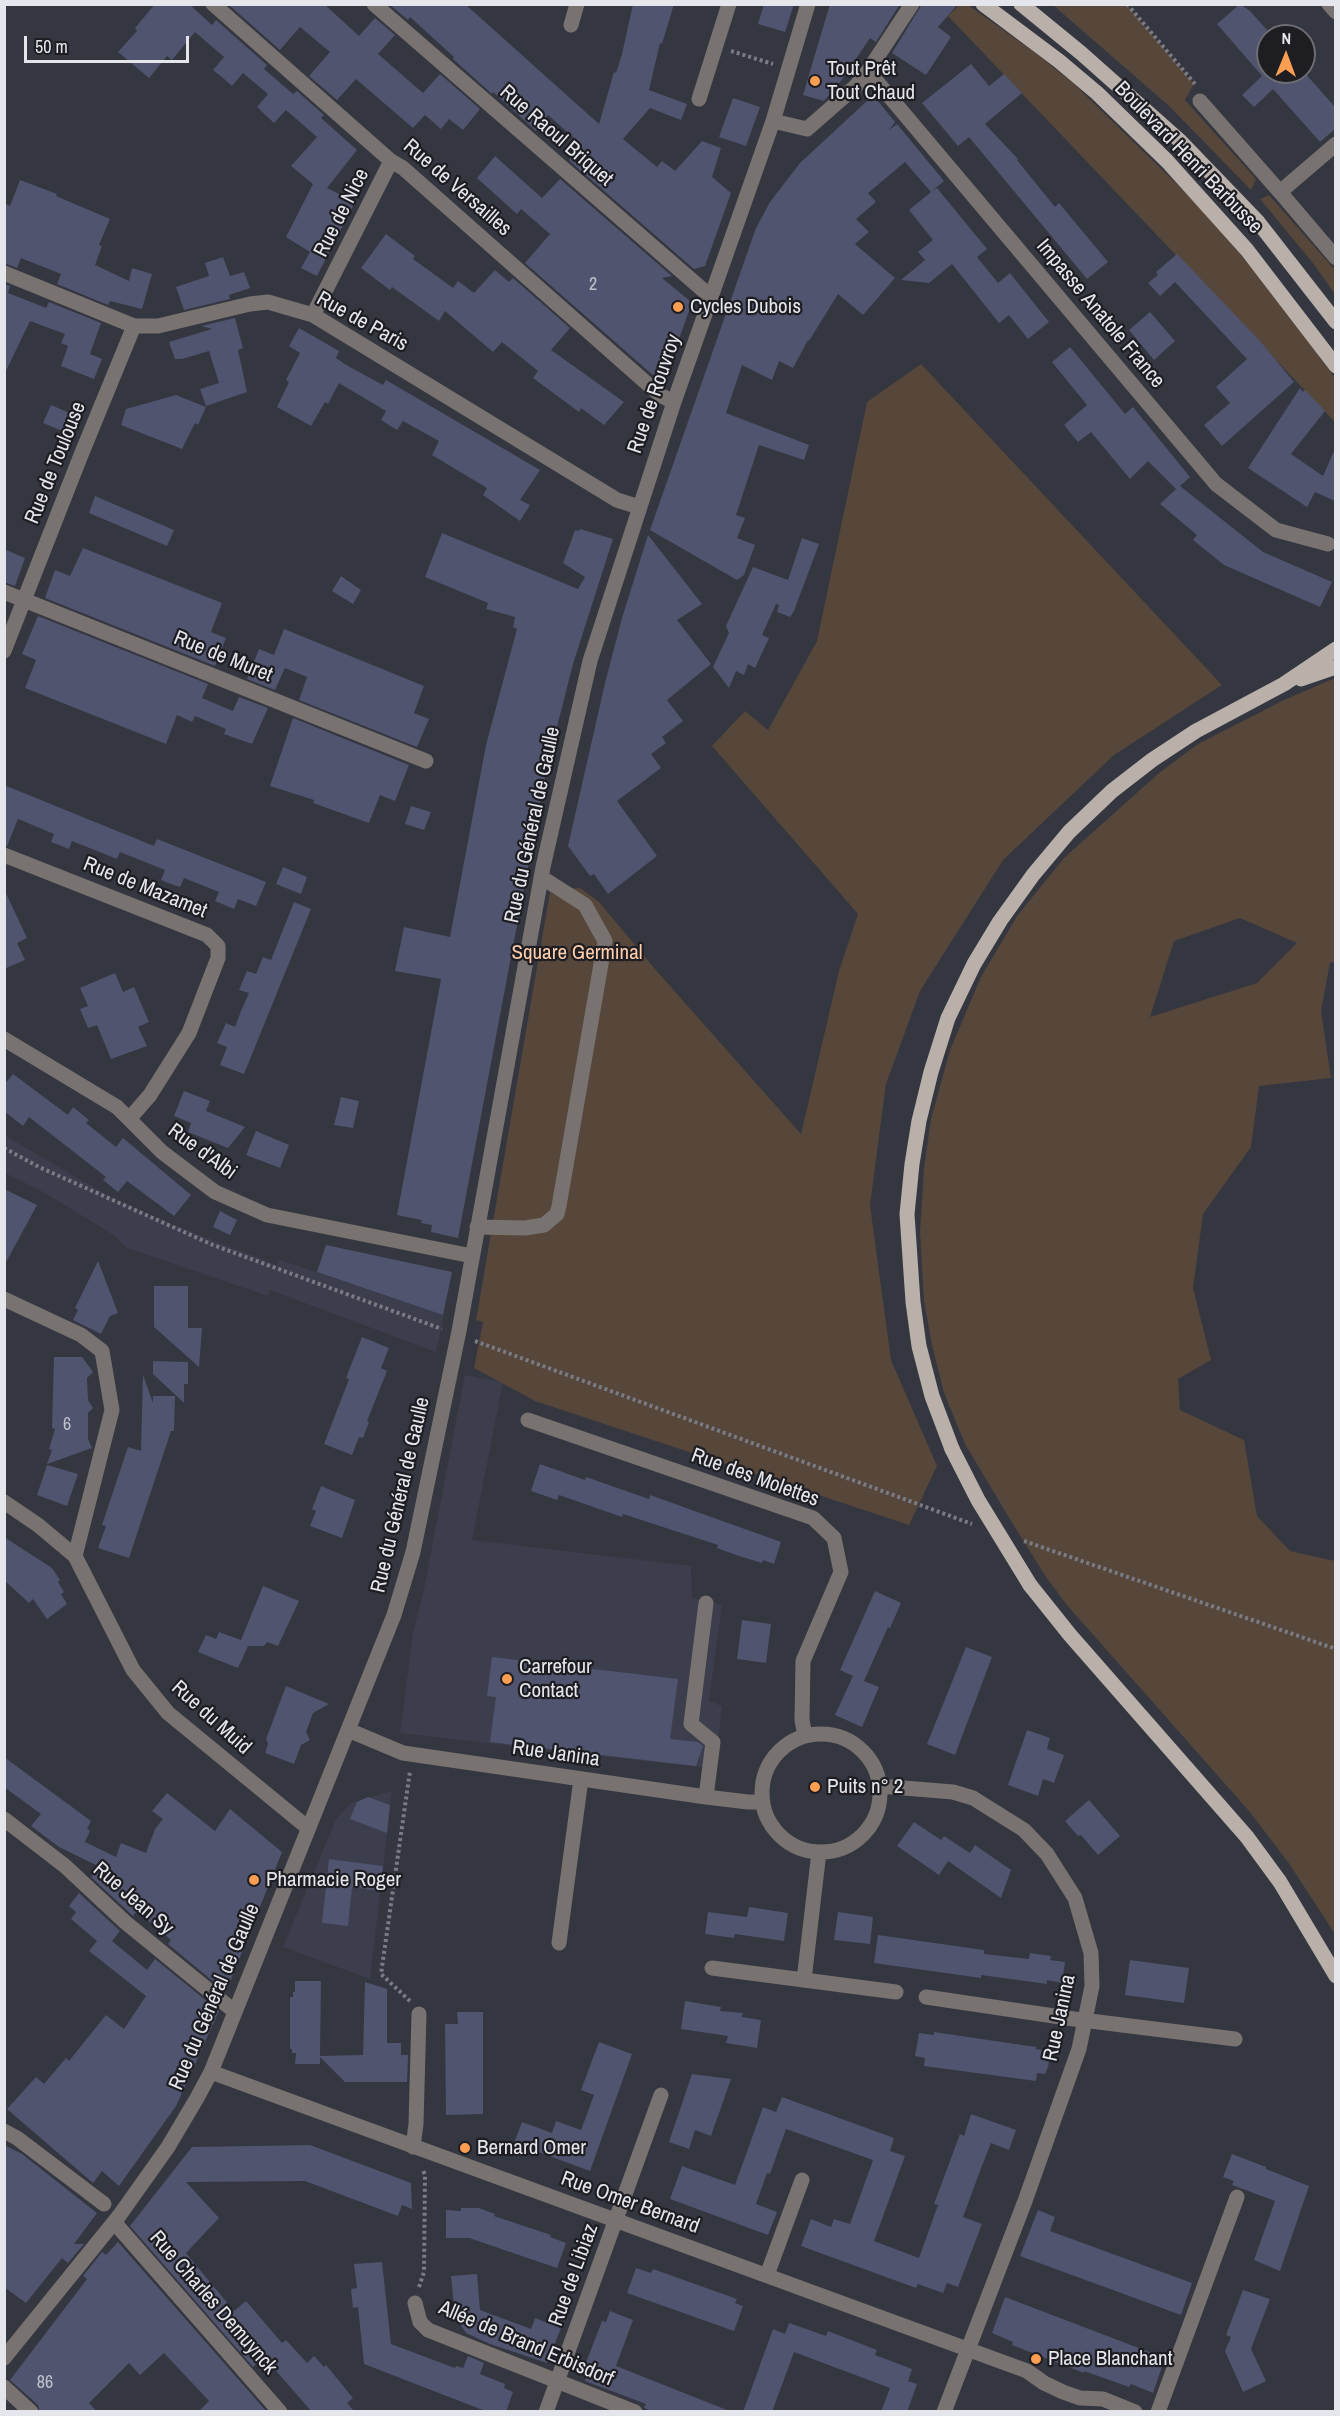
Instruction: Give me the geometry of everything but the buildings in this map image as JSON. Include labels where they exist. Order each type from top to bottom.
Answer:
[{"type":"main road","name":"Boulevard Henri Barbusse","points":[[983,4],[1089,86],[1167,161],[1247,250],[1335,366]]},
{"type":"main road","name":"Boulevard Henri Barbusse","points":[[1021,4],[1129,94],[1179,140],[1258,222],[1335,322]]},
{"type":"main road","points":[[1335,649],[1284,684],[1196,731],[1152,760],[1112,791],[1069,832],[1033,875],[1000,921],[974,964],[948,1018],[919,1121],[907,1214],[913,1302],[920,1346],[932,1396],[952,1449],[978,1500],[1030,1585],[1070,1635],[1247,1837],[1280,1882],[1319,1944],[1335,1976]]},
{"type":"main road","points":[[1284,684],[1335,667]]},
{"type":"street","name":"Rue de Versailles","points":[[213,4],[660,395],[674,402]]},
{"type":"street","name":"Rue Raoul Briquet","points":[[374,4],[711,297]]},
{"type":"street","points":[[571,26],[577,4]]},
{"type":"street","points":[[699,99],[729,4]]},
{"type":"street","name":"Rue de Rouvroy","points":[[590,661],[674,402],[773,122],[808,4]]},
{"type":"street","points":[[773,122],[807,129],[855,87],[912,4]]},
{"type":"street","points":[[1329,4],[1335,12]]},
{"type":"street","name":"Impasse Anatole France","points":[[868,71],[1216,484],[1276,530],[1328,544]]},
{"type":"street","points":[[1200,101],[1335,258]]},
{"type":"street","points":[[1280,192],[1335,144]]},
{"type":"street","name":"Rue de Nice","points":[[313,315],[391,161]]},
{"type":"street","name":"Rue de Paris","points":[[4,273],[134,326],[158,326],[250,304],[268,302],[313,315],[617,500],[639,507]]},
{"type":"street","name":"Rue de Toulouse","points":[[4,651],[134,326]]},
{"type":"street","name":"Rue de Muret","points":[[4,592],[426,761]]},
{"type":"street","name":"Rue du Général de Gaulle","points":[[4,2358],[114,2223],[168,2147],[211,2072],[394,1615],[413,1552],[458,1335],[541,877],[590,661]]},
{"type":"street","name":"Rue de Mazamet","points":[[4,855],[207,935],[218,945],[218,958],[189,1033],[150,1095],[130,1118]]},
{"type":"street","points":[[477,1227],[525,1228],[544,1225],[557,1214],[559,1206],[605,941],[585,905],[541,877]]},
{"type":"street","name":"Rue d'Albi","points":[[4,1040],[117,1107],[162,1152],[215,1192],[267,1215],[472,1256]]},
{"type":"street","points":[[4,1299],[81,1335],[102,1351],[112,1410],[75,1556]]},
{"type":"street","name":"Rue des Molettes","points":[[528,1420],[813,1518],[834,1538],[841,1572],[803,1661],[802,1720],[805,1736]]},
{"type":"street","name":"Rue du Muid","points":[[4,1502],[38,1525],[75,1556],[133,1670],[168,1713],[308,1828]]},
{"type":"street","points":[[706,1603],[691,1724],[713,1742],[706,1797]]},
{"type":"street","name":"Rue Janina","points":[[348,1730],[403,1753],[706,1797],[763,1802]]},
{"type":"street","points":[[805,1736],[833,1736],[859,1748],[875,1770],[879,1786],[877,1812],[861,1836],[837,1850],[819,1852],[795,1846],[783,1838],[766,1816],[763,1802],[762,1788],[771,1761],[781,1750],[805,1736]]},
{"type":"street","points":[[559,1943],[580,1779]]},
{"type":"street","name":"Rue Janina","points":[[879,1786],[953,1792],[973,1798],[1024,1830],[1047,1854],[1075,1898],[1091,1953],[1092,1986],[1079,2049],[1025,2201],[944,2412]]},
{"type":"street","name":"Rue Jean Sy","points":[[4,1819],[65,1866],[125,1922],[234,2011]]},
{"type":"street","points":[[804,1980],[819,1852]]},
{"type":"street","points":[[712,1968],[896,1992]]},
{"type":"street","points":[[926,1997],[1235,2039]]},
{"type":"street","points":[[412,2147],[416,2124],[419,2013]]},
{"type":"street","name":"Rue Omer Bernard","points":[[211,2072],[1027,2370],[1044,2383],[1062,2392],[1080,2397],[1103,2399],[1136,2412]]},
{"type":"street","name":"Rue de Libiaz","points":[[546,2412],[661,2095]]},
{"type":"street","points":[[4,2131],[17,2138],[104,2204]]},
{"type":"street","points":[[767,2275],[802,2180]]},
{"type":"street","points":[[1158,2412],[1237,2197]]},
{"type":"street","name":"Rue Charles Demuynck","points":[[114,2223],[280,2412]]},
{"type":"street","name":"Allée de Brand Erbisdorf","points":[[415,2303],[420,2322],[428,2330],[634,2412]]},
{"type":"street","points":[[4,2387],[31,2412]]},
{"type":"path","points":[[1127,4],[1200,89],[1200,101]]},
{"type":"path","points":[[716,47],[789,70]]},
{"type":"path","points":[[4,1148],[39,1167],[213,1245],[981,1527]]},
{"type":"path","points":[[1013,1538],[1335,1649]]},
{"type":"path","points":[[403,1753],[404,1760],[410,1767],[410,1780],[381,1974],[406,1996],[419,2013]]},
{"type":"path","points":[[412,2147],[425,2175],[424,2272],[415,2303]]},
{"type":"shaded area","points":[[4,1135],[112,1198],[166,1222],[277,1265],[280,1260],[444,1315],[436,1352],[270,1290],[268,1296],[127,1248],[112,1234],[45,1193],[5,1173]]},
{"type":"shaded area","points":[[465,1375],[503,1382],[472,1540],[691,1566],[692,1598],[722,1605],[709,1701],[722,1706],[715,1769],[400,1733],[413,1633],[424,1589]]},
{"type":"shaded area","points":[[392,1791],[370,1979],[283,1947],[336,1819],[351,1803]]},
{"type":"green space","points":[[959,5],[968,5],[1072,82],[1180,187],[1225,235],[1289,315],[1335,378],[1335,422],[948,16]]},
{"type":"green space","points":[[1053,5],[1127,5],[1194,84],[1185,100],[1256,179],[1251,190],[1169,106]]},
{"type":"green space","points":[[1269,195],[1335,270],[1335,294],[1260,199]]},
{"type":"green space","name":"Square Germinal","points":[[921,364],[1222,685],[1114,755],[1003,860],[920,991],[886,1084],[870,1205],[891,1360],[937,1466],[909,1525],[535,1401],[474,1368],[483,1322],[476,1320],[550,892],[562,899],[565,889],[580,888],[599,902],[801,1134],[839,971],[858,914],[712,746],[745,711],[768,730],[817,641],[867,402]]},
{"type":"green space","points":[[1335,678],[1336,961],[1330,963],[1321,1011],[1331,1078],[1259,1086],[1251,1147],[1203,1214],[1193,1288],[1211,1360],[1178,1379],[1180,1410],[1244,1440],[1257,1516],[1290,1551],[1335,1561],[1335,1934],[1288,1862],[1249,1811],[1066,1604],[1044,1574],[965,1444],[944,1393],[932,1345],[924,1301],[920,1232],[924,1168],[931,1119],[950,1050],[981,977],[1017,916],[1064,858],[1159,773],[1198,744],[1284,700]],"holes":[[[1240,918],[1297,943],[1257,983],[1150,1017],[1174,941]]]},
{"type":"place","name":"Tout Prêt Tout Chaud","points":[[815,81]]},
{"type":"place","name":"Cycles Dubois","points":[[678,307]]},
{"type":"place","name":"Carrefour Contact","points":[[507,1679]]},
{"type":"place","name":"Puits n° 2","points":[[815,1787]]},
{"type":"place","name":"Pharmacie Roger","points":[[254,1880]]},
{"type":"place","name":"Bernard Omer","points":[[465,2148]]},
{"type":"place","name":"Place Blanchant","points":[[1036,2359]]}]
